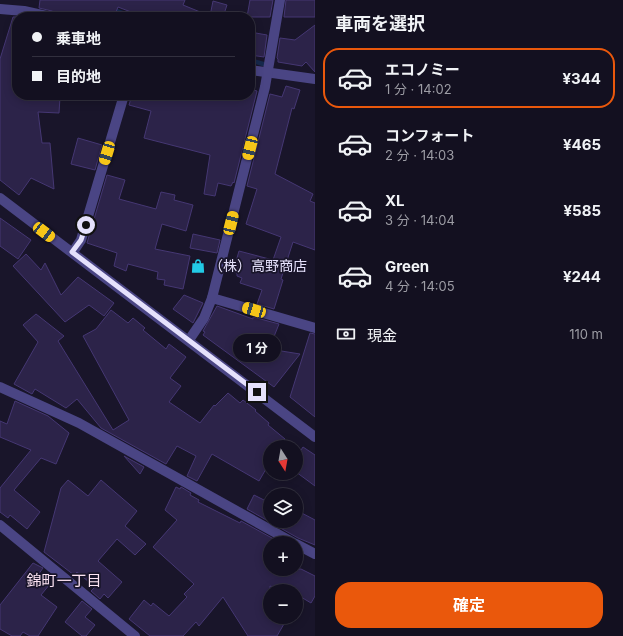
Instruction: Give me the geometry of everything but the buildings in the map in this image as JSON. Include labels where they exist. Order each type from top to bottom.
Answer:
[{"type":"street","points":[[188,340],[204,318],[212,298],[268,72],[280,0]]},
{"type":"street","points":[[0,9],[28,12]]},
{"type":"street","points":[[255,71],[315,79]]},
{"type":"street","points":[[72,252],[81,240],[123,100]]},
{"type":"street","points":[[0,198],[315,436]]},
{"type":"street","points":[[212,298],[315,328]]},
{"type":"street","points":[[0,387],[79,423],[282,536]]},
{"type":"street","points":[[0,525],[135,636]]},
{"type":"street","points":[[303,547],[315,554]]},
{"type":"waterway","points":[[112,9],[120,12]]},
{"type":"waterway","points":[[255,62],[263,64]]},
{"type":"place","name":"（株）高野商店","points":[[198,266]]},
{"type":"district","name":"錦町一丁目","points":[[64,581]]},
{"type":"route","points":[[86,225],[81,240],[72,252],[257,392]]}]
